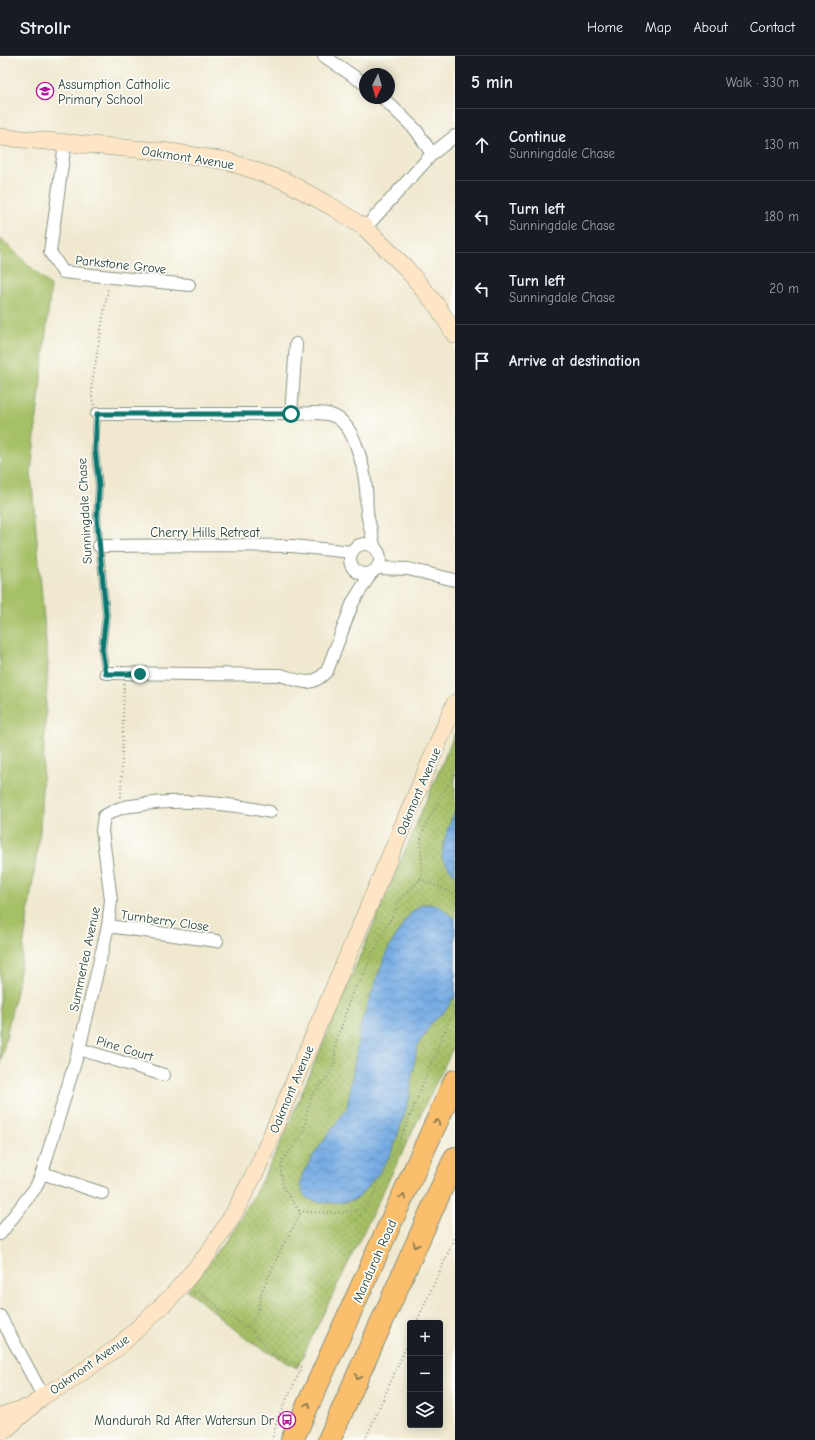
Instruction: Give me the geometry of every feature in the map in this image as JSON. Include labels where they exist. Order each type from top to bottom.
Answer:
[{"type":"highway","name":"Mandurah Road","points":[[292,1440],[455,1081]]},
{"type":"highway","points":[[330,1440],[455,1158]]},
{"type":"street","points":[[324,56],[359,80]]},
{"type":"street","points":[[389,104],[416,130],[432,154]]},
{"type":"street","points":[[365,228],[432,154],[455,136]]},
{"type":"street","name":"Oakmont Avenue","points":[[0,137],[170,152],[227,161],[285,181],[334,208],[365,228],[405,267],[438,307],[455,335]]},
{"type":"street","name":"Parkstone Grove","points":[[65,143],[50,252],[63,272],[189,285]]},
{"type":"street","points":[[291,414],[296,344]]},
{"type":"street","points":[[97,414],[313,413],[331,415],[341,420],[352,434],[362,468],[366,488],[367,512],[373,534],[363,548],[350,558],[354,568],[363,574],[376,566],[455,573]]},
{"type":"street","name":"Cherry Hills Retreat","points":[[99,546],[221,544],[292,546],[312,549],[363,548]]},
{"type":"street","points":[[363,548],[378,552],[376,566]]},
{"type":"street","name":"Cherry Hills Retreat","points":[[312,549],[354,568]]},
{"type":"street","points":[[376,566],[408,569],[455,580]]},
{"type":"street","name":"Sunningdale Chase","points":[[106,674],[281,675],[297,680],[311,682],[319,679],[327,671],[353,602],[376,566]]},
{"type":"street","name":"Sunningdale Chase","points":[[353,602],[354,568]]},
{"type":"street","name":"Oakmont Avenue","points":[[2,1430],[37,1401],[68,1382],[118,1347],[171,1297],[207,1255],[234,1213],[257,1169],[455,703]]},
{"type":"street","name":"Summerlea Avenue","points":[[0,1234],[36,1188],[42,1173],[79,1049],[108,926],[111,900],[102,830],[104,816],[121,808],[155,802],[183,802],[241,806],[270,812]]},
{"type":"street","name":"Turnberry Close","points":[[108,926],[217,941]]},
{"type":"street","name":"Pine Court","points":[[79,1049],[164,1074]]},
{"type":"street","points":[[42,1173],[102,1193]]},
{"type":"street","points":[[0,1316],[37,1401]]},
{"type":"lane","name":"Sunningdale Chase","points":[[97,414],[95,450],[99,486],[97,518],[106,615],[102,650],[106,674]]},
{"type":"path","points":[[97,414],[92,399],[92,384],[110,276]]},
{"type":"path","points":[[121,808],[124,674]]},
{"type":"path","points":[[246,1327],[256,1317],[262,1291],[283,1245],[300,1215],[299,1211],[283,1187],[281,1172],[282,1160],[301,1137],[312,1095],[327,1078],[334,1066],[336,1038],[341,1028],[354,989],[362,979],[371,956],[396,909],[397,901],[420,879],[422,873],[420,851],[422,836],[432,814],[455,773]]},
{"type":"path","points":[[420,879],[455,894]]},
{"type":"path","points":[[299,1211],[330,1213],[359,1208],[369,1203],[393,1157],[440,1040],[455,1010]]},
{"type":"path","points":[[417,1320],[455,1238]]},
{"type":"path","points":[[191,1290],[194,1293],[200,1293],[218,1308],[220,1312],[228,1315],[246,1327],[273,1353],[302,1367],[278,1417],[272,1440]]},
{"type":"path","points":[[365,1440],[407,1345]]},
{"type":"green space","points":[[0,238],[51,286],[31,473],[48,665],[40,831],[19,977],[0,1065]]},
{"type":"green space","points":[[455,733],[455,1044],[297,1368],[250,1342],[187,1290],[229,1236],[241,1218],[280,1144]]},
{"type":"water","points":[[455,811],[455,874],[442,858],[446,834]]},
{"type":"water","points":[[422,904],[438,905],[455,919],[455,995],[447,1009],[431,1024],[418,1045],[411,1080],[410,1096],[393,1150],[379,1173],[357,1199],[344,1202],[324,1203],[308,1199],[302,1192],[300,1183],[303,1173],[315,1153],[347,1108],[361,1023],[386,953],[406,919]]},
{"type":"place","name":"Assumption Catholic Primary School","points":[[45,91]]},
{"type":"place","name":"Mandurah Rd After Watersun Dr","points":[[287,1420]]},
{"type":"route","points":[[140,674],[106,674],[102,650],[106,615],[97,518],[99,486],[95,450],[97,414],[291,414]]}]
